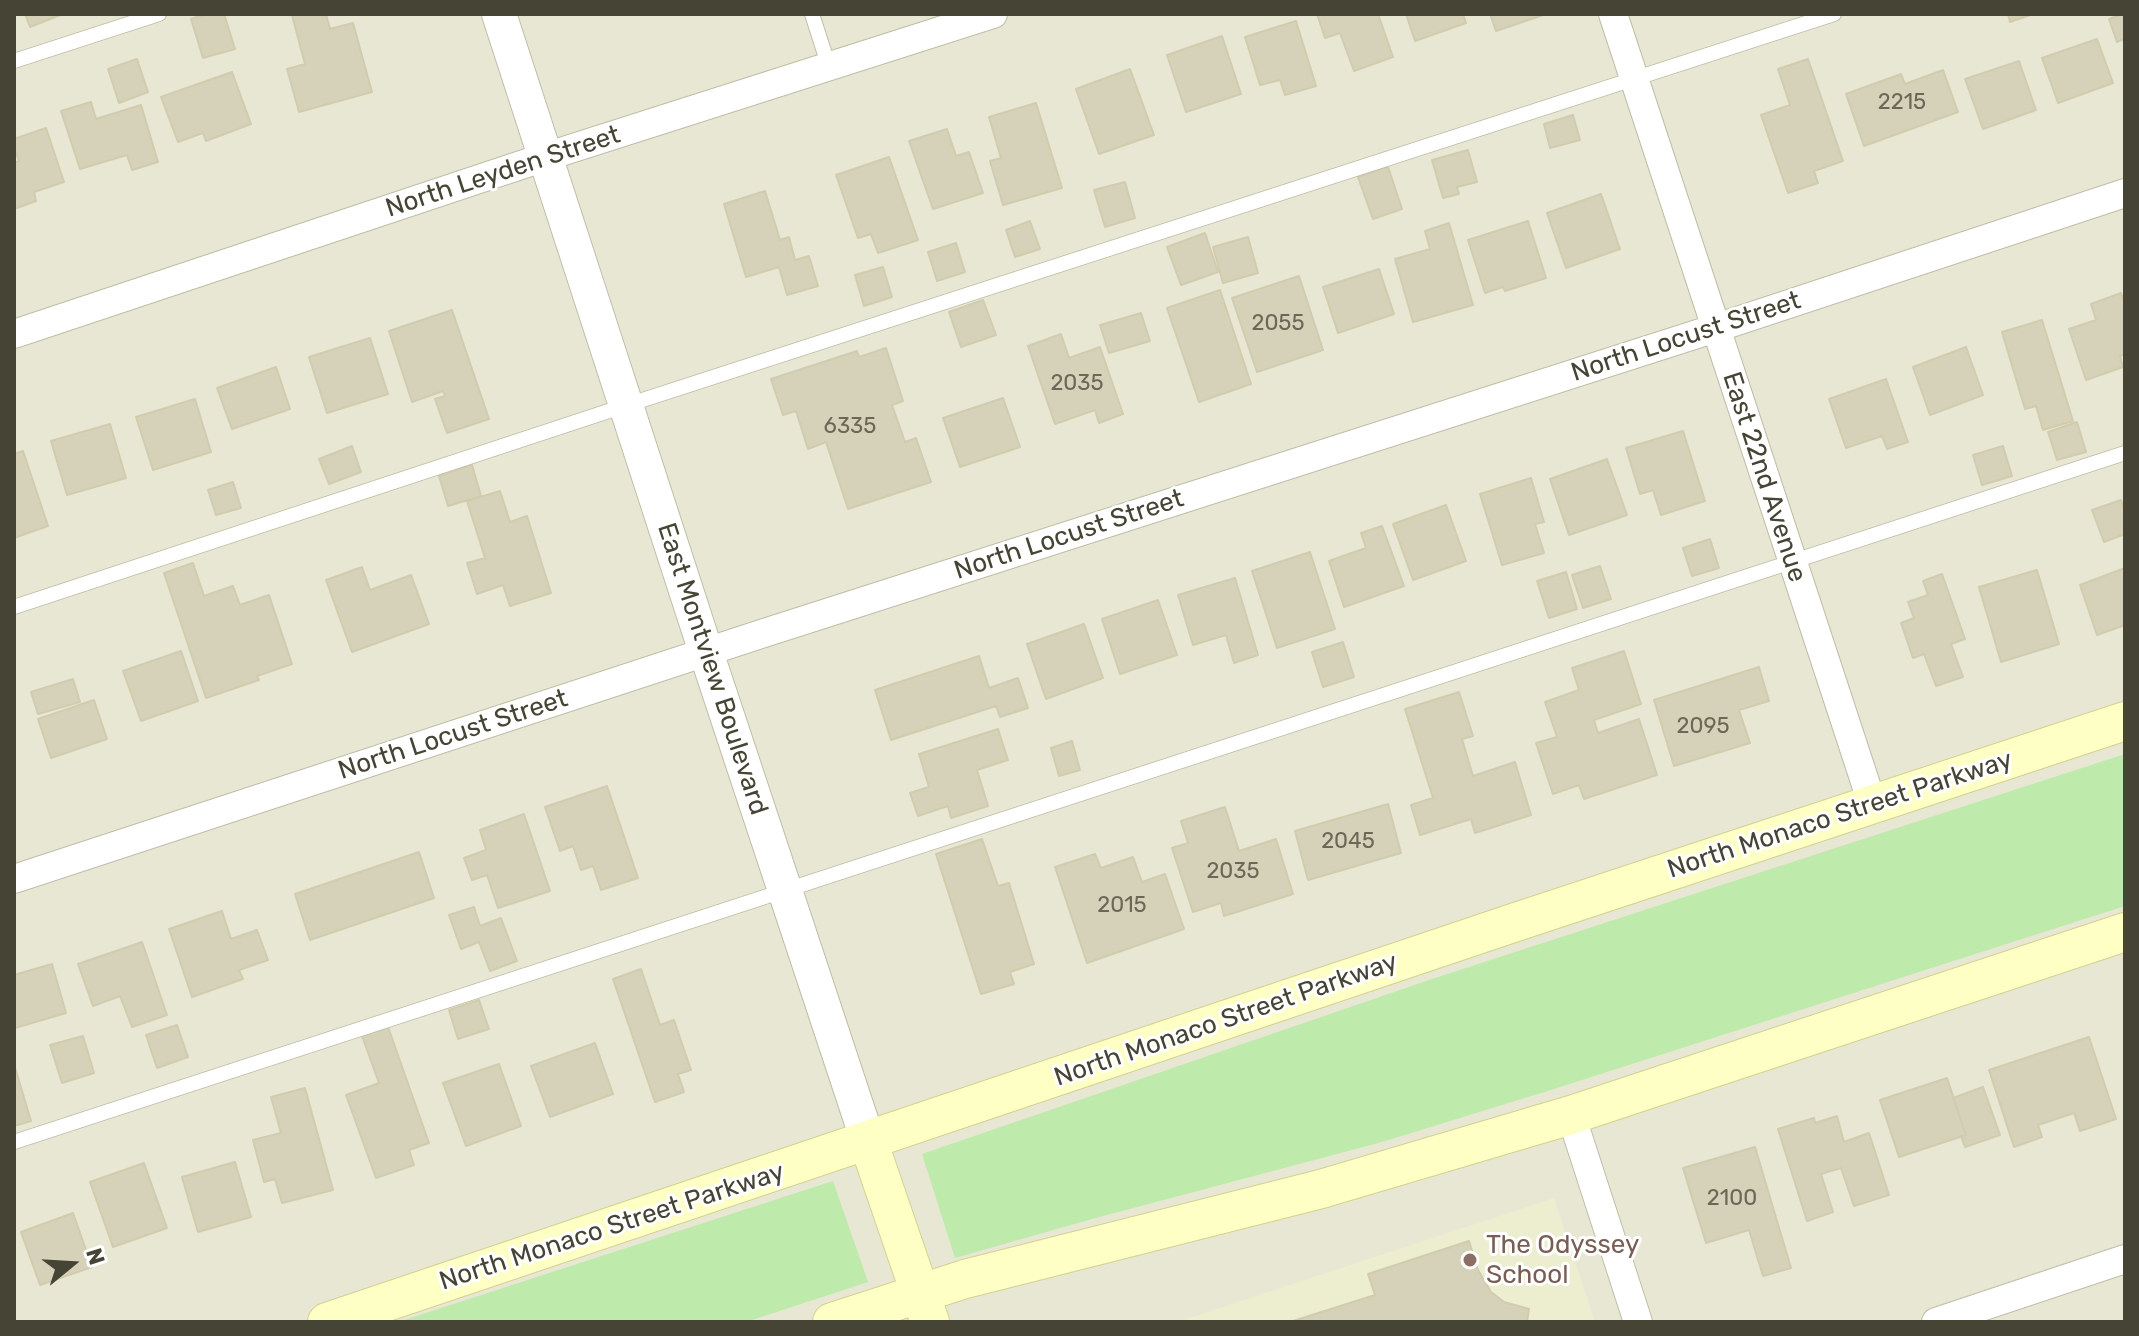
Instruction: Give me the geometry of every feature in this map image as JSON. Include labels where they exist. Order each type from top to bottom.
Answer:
[{"type":"main road","name":"North Monaco Street Parkway","points":[[327,1322],[1872,803],[2125,721]]},
{"type":"main road","points":[[832,1322],[926,1308],[965,1279],[1321,1189],[1571,1115],[2125,932]]},
{"type":"main road","name":"East Montview Boulevard","points":[[868,1141],[926,1308]]},
{"type":"street","name":"East Montview Boulevard","points":[[499,14],[868,1141]]},
{"type":"street","name":"North Leyden Street","points":[[14,334],[545,157],[993,14]]},
{"type":"street","name":"East 22nd Avenue","points":[[1613,14],[1872,803]]},
{"type":"street","name":"North Locust Street","points":[[14,879],[2125,193]]},
{"type":"street","points":[[1571,1115],[1638,1322]]},
{"type":"street","points":[[1936,1322],[2125,1259]]},
{"type":"lane","points":[[14,61],[159,14]]},
{"type":"lane","points":[[812,14],[829,67]]},
{"type":"lane","points":[[14,607],[1834,14]]},
{"type":"lane","points":[[14,1142],[2125,453]]},
{"type":"shaded area","points":[[14,14],[2125,14],[2125,1322],[14,1322]]},
{"type":"shaded area","name":"The Odyssey School","points":[[1554,1198],[1595,1322],[1177,1322]]},
{"type":"green space","points":[[2125,754],[2125,906],[1382,1142],[955,1258],[922,1154],[1432,979]]},
{"type":"green space","points":[[833,1181],[868,1282],[746,1322],[398,1322]]},
{"type":"building","points":[[25,14],[63,14],[30,27]]},
{"type":"building","points":[[206,14],[224,14],[235,49],[203,58],[191,19]]},
{"type":"building","points":[[326,14],[330,29],[353,23],[372,92],[299,112],[287,69],[305,64],[292,15]]},
{"type":"building","points":[[1317,14],[1378,14],[1393,57],[1354,71],[1340,33],[1325,38]]},
{"type":"building","points":[[1406,14],[1463,14],[1466,23],[1415,41]]},
{"type":"building","points":[[1490,14],[1546,14],[1496,31]]},
{"type":"building","points":[[2008,14],[2033,14],[2010,22]]},
{"type":"building","points":[[2125,14],[2125,43],[2124,39],[2117,42],[2109,19]]},
{"type":"building","points":[[1296,21],[1316,86],[1285,95],[1280,80],[1260,85],[1245,37]]},
{"type":"building","points":[[1222,36],[1241,94],[1186,112],[1167,55]]},
{"type":"building","points":[[2097,39],[2113,83],[2058,103],[2042,58]]},
{"type":"building","points":[[137,59],[148,92],[119,103],[108,69]]},
{"type":"building","points":[[1808,59],[1843,161],[1814,171],[1818,183],[1788,193],[1761,115],[1790,105],[1778,69]]},
{"type":"building","points":[[2019,61],[2036,110],[1983,129],[1965,79]]},
{"type":"building","points":[[1130,69],[1154,135],[1099,154],[1076,89]]},
{"type":"building","points":[[1943,70],[1958,112],[1864,146],[1846,94],[1901,74],[1905,84]]},
{"type":"building","points":[[232,72],[251,124],[206,141],[203,133],[178,142],[161,97]]},
{"type":"building","points":[[91,102],[96,119],[141,105],[158,162],[132,170],[127,155],[80,169],[61,111]]},
{"type":"building","points":[[1036,103],[1062,188],[1003,205],[990,161],[1001,158],[989,117]]},
{"type":"building","points":[[1573,115],[1580,140],[1550,148],[1544,124]]},
{"type":"building","points":[[46,128],[64,182],[34,192],[36,201],[14,209],[14,163],[19,161],[14,139]]},
{"type":"building","points":[[947,129],[956,156],[969,152],[983,193],[933,209],[909,141]]},
{"type":"building","points":[[1468,150],[1477,182],[1457,187],[1459,194],[1443,198],[1432,160]]},
{"type":"building","points":[[889,157],[918,240],[878,253],[871,234],[858,238],[836,175]]},
{"type":"building","points":[[1388,167],[1402,209],[1373,219],[1358,177]]},
{"type":"building","points":[[1125,182],[1135,218],[1105,227],[1094,190]]},
{"type":"building","points":[[765,191],[780,240],[789,237],[795,260],[809,256],[818,286],[787,295],[779,267],[746,277],[724,204]]},
{"type":"building","points":[[1601,194],[1620,249],[1566,268],[1547,213]]},
{"type":"building","points":[[1030,221],[1040,249],[1015,257],[1006,230]]},
{"type":"building","points":[[1528,221],[1546,278],[1505,291],[1503,287],[1485,293],[1468,240]]},
{"type":"building","points":[[1449,223],[1473,305],[1413,322],[1395,259],[1430,249],[1425,231]]},
{"type":"building","points":[[1205,233],[1218,272],[1181,285],[1167,247]]},
{"type":"building","points":[[1248,237],[1258,273],[1223,283],[1213,247]]},
{"type":"building","points":[[956,243],[965,272],[937,281],[928,252]]},
{"type":"building","points":[[883,267],[892,297],[864,306],[855,275]]},
{"type":"building","points":[[1379,269],[1394,314],[1338,333],[1323,287]]},
{"type":"building","points":[[1299,276],[1323,350],[1257,372],[1232,298]]},
{"type":"building","points":[[1220,290],[1251,384],[1199,402],[1167,308]]},
{"type":"building","points":[[2121,293],[2125,306],[2125,354],[2120,356],[2123,367],[2086,380],[2069,329],[2096,320],[2091,304]]},
{"type":"building","points":[[983,300],[996,335],[961,347],[949,312]]},
{"type":"building","points":[[452,310],[489,419],[447,433],[435,399],[445,396],[443,391],[412,402],[389,331]]},
{"type":"building","points":[[1141,313],[1150,341],[1109,353],[1100,325]]},
{"type":"building","points":[[2042,320],[2073,421],[2043,430],[2036,406],[2025,409],[2002,332]]},
{"type":"building","points":[[1061,334],[1069,358],[1100,347],[1123,414],[1099,423],[1095,410],[1055,424],[1028,346]]},
{"type":"building","points":[[370,338],[388,394],[327,413],[309,357]]},
{"type":"building","points":[[1966,347],[1983,395],[1930,415],[1913,367]]},
{"type":"building","points":[[886,348],[903,401],[892,405],[905,442],[916,438],[931,482],[848,509],[826,442],[808,449],[796,411],[783,415],[771,379],[857,351],[859,357]]},
{"type":"building","points":[[276,367],[290,409],[232,429],[217,388]]},
{"type":"building","points":[[1886,379],[1908,442],[1887,449],[1882,436],[1846,448],[1829,399]]},
{"type":"building","points":[[1003,398],[1020,447],[960,467],[943,418]]},
{"type":"building","points":[[195,399],[211,452],[153,470],[136,417]]},
{"type":"building","points":[[2077,422],[2086,452],[2057,460],[2048,432]]},
{"type":"building","points":[[110,424],[126,478],[67,495],[51,441]]},
{"type":"building","points":[[1683,431],[1705,501],[1661,515],[1653,490],[1640,494],[1626,448]]},
{"type":"building","points":[[352,446],[361,472],[329,484],[319,459]]},
{"type":"building","points":[[2003,446],[2012,476],[1982,485],[1973,455]]},
{"type":"building","points":[[23,451],[48,526],[14,538],[14,454]]},
{"type":"building","points":[[1607,459],[1627,515],[1569,535],[1550,479]]},
{"type":"building","points":[[472,465],[481,496],[448,506],[439,476]]},
{"type":"building","points":[[1531,478],[1544,522],[1535,524],[1544,553],[1502,565],[1480,494]]},
{"type":"building","points":[[233,482],[241,508],[216,515],[208,490]]},
{"type":"building","points":[[500,491],[510,522],[527,516],[551,593],[510,606],[503,585],[477,594],[467,563],[485,558],[467,501]]},
{"type":"building","points":[[2121,500],[2125,512],[2125,534],[2104,542],[2092,510]]},
{"type":"building","points":[[1446,505],[1466,561],[1413,580],[1393,524]]},
{"type":"building","points":[[1382,526],[1404,586],[1344,607],[1329,561],[1366,548],[1361,533]]},
{"type":"building","points":[[1710,539],[1719,568],[1692,576],[1683,548]]},
{"type":"building","points":[[1310,552],[1335,629],[1277,648],[1252,571]]},
{"type":"building","points":[[193,563],[204,596],[233,586],[240,605],[269,595],[292,664],[257,676],[259,680],[206,698],[164,573]]},
{"type":"building","points":[[1600,566],[1611,599],[1583,608],[1572,575]]},
{"type":"building","points":[[362,567],[370,590],[411,575],[429,624],[352,652],[326,580]]},
{"type":"building","points":[[2125,568],[2125,625],[2097,635],[2080,585]]},
{"type":"building","points":[[2037,570],[2059,644],[2001,662],[1979,587]]},
{"type":"building","points":[[1566,572],[1577,609],[1549,618],[1537,581]]},
{"type":"building","points":[[1942,574],[1965,639],[1951,644],[1963,677],[1936,686],[1924,654],[1913,658],[1901,623],[1914,618],[1908,602],[1928,595],[1923,581]]},
{"type":"building","points":[[1235,578],[1258,655],[1234,663],[1226,635],[1193,645],[1178,595]]},
{"type":"building","points":[[1158,600],[1177,655],[1120,674],[1102,619]]},
{"type":"building","points":[[1084,624],[1103,678],[1046,699],[1027,644]]},
{"type":"building","points":[[1343,642],[1354,677],[1323,687],[1312,652]]},
{"type":"building","points":[[181,651],[198,701],[141,721],[123,671]]},
{"type":"building","points":[[1624,651],[1641,704],[1594,720],[1598,733],[1639,719],[1657,775],[1584,799],[1579,785],[1553,794],[1536,743],[1557,737],[1545,702],[1579,690],[1572,668]]},
{"type":"building","points":[[979,656],[989,688],[1018,678],[1028,708],[1000,717],[996,706],[891,740],[875,690]]},
{"type":"building","points":[[1759,667],[1769,701],[1739,710],[1750,743],[1674,766],[1654,700]]},
{"type":"building","points":[[73,679],[80,702],[38,714],[31,692]]},
{"type":"building","points":[[1459,692],[1473,736],[1462,739],[1473,776],[1515,762],[1531,815],[1475,833],[1471,819],[1420,835],[1411,805],[1433,798],[1405,709]]},
{"type":"building","points":[[94,700],[107,739],[51,758],[38,719]]},
{"type":"building","points":[[998,729],[1008,760],[977,770],[988,806],[951,818],[948,806],[918,816],[910,793],[929,787],[919,754]]},
{"type":"building","points":[[1072,741],[1080,770],[1059,776],[1051,748]]},
{"type":"building","points":[[607,786],[638,878],[601,890],[593,866],[581,870],[573,846],[560,851],[545,807]]},
{"type":"building","points":[[1388,804],[1401,853],[1308,880],[1295,831]]},
{"type":"building","points":[[1225,807],[1239,851],[1276,839],[1293,894],[1224,916],[1221,903],[1193,912],[1172,848],[1188,843],[1181,821]]},
{"type":"building","points":[[524,814],[550,891],[498,908],[487,875],[472,880],[464,858],[486,850],[480,830]]},
{"type":"building","points":[[982,839],[998,886],[1009,883],[1034,964],[1010,972],[1014,984],[981,994],[936,854]]},
{"type":"building","points":[[419,852],[434,898],[310,940],[295,894]]},
{"type":"building","points":[[1095,854],[1101,868],[1133,857],[1142,882],[1165,874],[1184,929],[1087,963],[1055,867]]},
{"type":"building","points":[[474,907],[480,926],[501,918],[517,961],[490,971],[479,942],[461,949],[449,915]]},
{"type":"building","points":[[222,911],[231,939],[257,930],[268,960],[239,970],[243,979],[192,997],[169,929]]},
{"type":"building","points":[[142,942],[167,1015],[132,1027],[120,996],[93,1006],[78,964]]},
{"type":"building","points":[[52,964],[66,1013],[15,1028],[14,975]]},
{"type":"building","points":[[641,969],[660,1025],[674,1020],[691,1070],[678,1074],[684,1092],[655,1102],[613,979]]},
{"type":"building","points":[[479,1000],[489,1029],[458,1039],[449,1010]]},
{"type":"building","points":[[177,1025],[188,1057],[157,1068],[146,1035]]},
{"type":"building","points":[[388,1027],[429,1143],[409,1150],[414,1165],[376,1178],[346,1095],[379,1083],[362,1036]]},
{"type":"building","points":[[83,1036],[94,1073],[62,1083],[50,1045]]},
{"type":"building","points":[[2089,1037],[2116,1119],[2080,1131],[2074,1113],[2038,1125],[2042,1137],[2014,1147],[1989,1070]]},
{"type":"building","points":[[595,1043],[613,1094],[550,1117],[531,1066]]},
{"type":"building","points":[[14,1064],[31,1121],[14,1126]]},
{"type":"building","points":[[499,1064],[521,1126],[466,1146],[443,1083]]},
{"type":"building","points":[[1947,1078],[1966,1135],[1899,1157],[1880,1100]]},
{"type":"building","points":[[1983,1087],[2000,1135],[1965,1147],[1961,1136],[1966,1135],[1953,1098]]},
{"type":"building","points":[[305,1088],[333,1190],[282,1203],[275,1179],[264,1182],[253,1140],[281,1133],[271,1097]]},
{"type":"building","points":[[1837,1116],[1844,1142],[1869,1133],[1889,1195],[1854,1206],[1841,1168],[1821,1174],[1833,1212],[1807,1221],[1778,1129],[1814,1118],[1815,1123]]},
{"type":"building","points":[[1755,1147],[1791,1268],[1763,1276],[1749,1230],[1706,1243],[1683,1168]]},
{"type":"building","points":[[235,1162],[251,1217],[198,1232],[182,1177]]},
{"type":"building","points":[[144,1163],[167,1228],[113,1247],[90,1182]]},
{"type":"building","points":[[73,1213],[92,1267],[40,1285],[21,1232]]},
{"type":"building","points":[[1469,1241],[1478,1270],[1491,1292],[1504,1302],[1529,1309],[1527,1322],[1290,1322],[1375,1295],[1368,1274]]},
{"type":"place","name":"The Odyssey School","points":[[1470,1260]]}]
